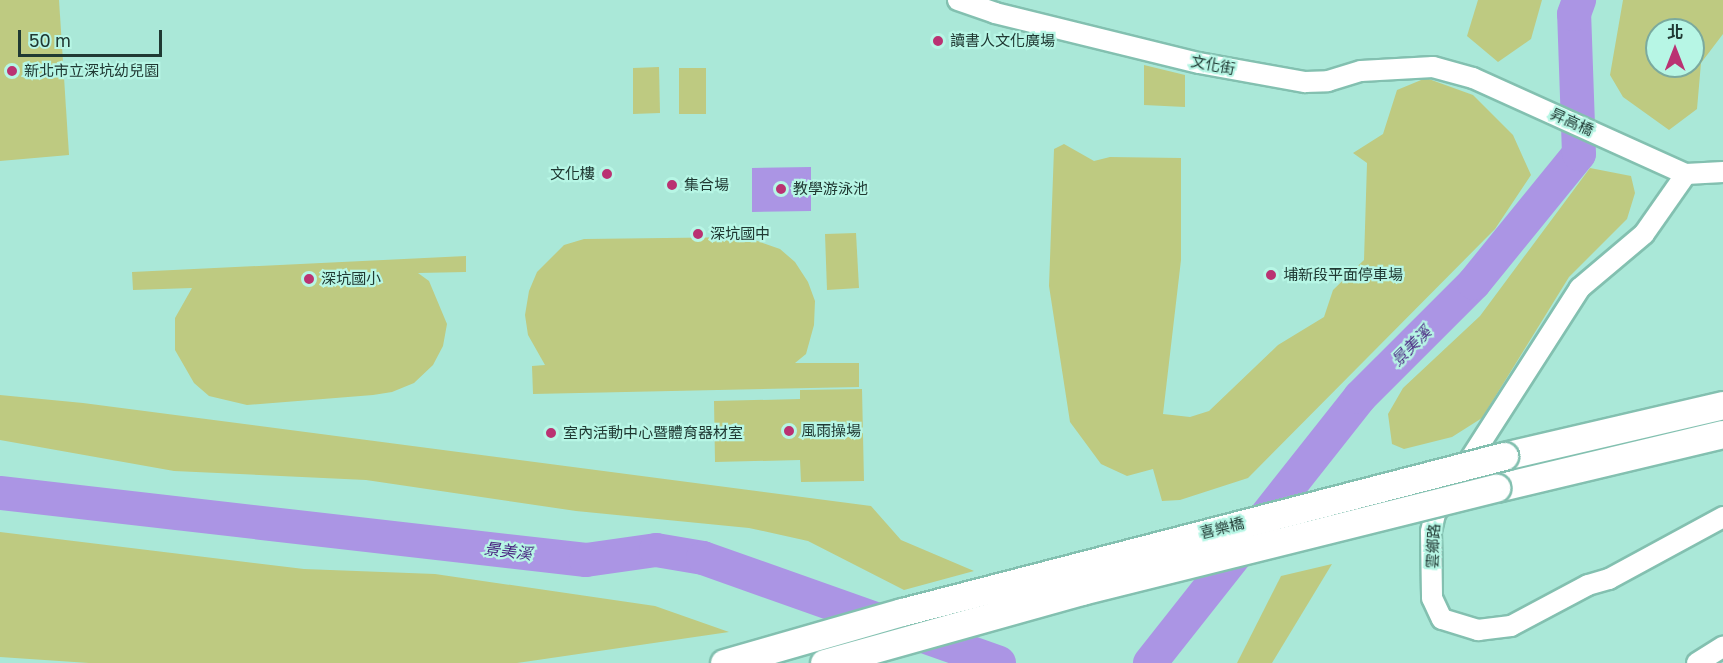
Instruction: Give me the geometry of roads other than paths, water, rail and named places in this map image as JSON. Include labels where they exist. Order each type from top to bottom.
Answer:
[{"type":"main road","name":"喜樂橋","points":[[724,663],[1164,543],[1504,456],[1723,405]]},
{"type":"main road","name":"喜樂橋","points":[[824,663],[1082,591],[1723,434]]},
{"type":"street","name":"文化街","points":[[958,0],[995,14],[1199,63],[1297,81],[1318,83],[1361,71],[1433,67],[1473,78]]},
{"type":"street","name":"昇高橋","points":[[1473,78],[1679,170]]},
{"type":"street","points":[[1679,170],[1723,172]]},
{"type":"street","name":"雲鄉路","points":[[1679,170],[1644,234],[1580,288],[1435,514],[1431,532],[1432,598],[1442,618],[1478,630],[1511,626],[1588,585],[1609,579],[1723,517]]},
{"type":"street","points":[[1697,663],[1723,647]]},
{"type":"waterway","name":"景美溪","points":[[1150,663],[1360,397],[1474,283],[1579,154],[1574,14],[1579,0]]},
{"type":"waterway","name":"景美溪","points":[[0,493],[586,560],[656,550],[703,558],[999,663]]},
{"type":"place","name":"讀書人文化廣場","points":[[938,41]]},
{"type":"place","name":"新北市立深坑幼兒園","points":[[12,71]]},
{"type":"place","name":"文化樓","points":[[607,174]]},
{"type":"place","name":"集合場","points":[[672,185]]},
{"type":"place","name":"教學游泳池","points":[[781,189]]},
{"type":"place","name":"深坑國中","points":[[698,234]]},
{"type":"place","name":"埔新段平面停車場","points":[[1271,275]]},
{"type":"place","name":"深坑國小","points":[[309,279]]},
{"type":"place","name":"風雨操場","points":[[789,431]]},
{"type":"place","name":"室內活動中心暨體育器材室","points":[[551,433]]}]
